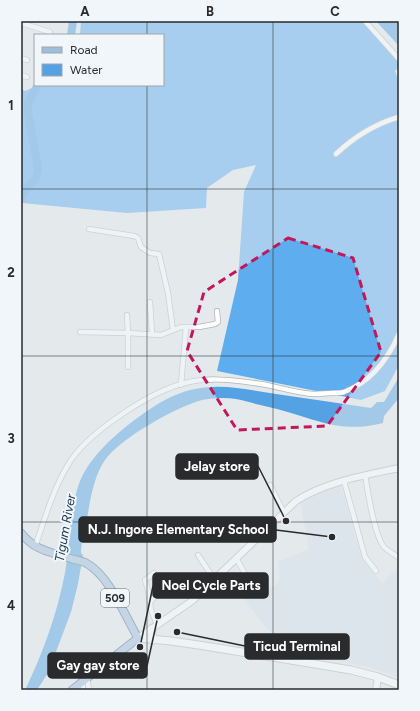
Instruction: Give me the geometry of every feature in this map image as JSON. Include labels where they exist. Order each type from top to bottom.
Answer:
[{"type":"main road","name":"509","points":[[21,533],[37,548],[86,563],[106,579],[138,638]]},
{"type":"main road","points":[[153,640],[154,627]]},
{"type":"main road","points":[[72,690],[138,638],[205,646],[351,670],[378,676],[399,685]]},
{"type":"street","points":[[365,21],[399,59]]},
{"type":"street","points":[[21,23],[30,23],[50,32]]},
{"type":"street","points":[[21,58],[27,60]]},
{"type":"street","points":[[21,75],[27,77]]},
{"type":"street","points":[[336,154],[346,144],[376,126],[399,117]]},
{"type":"street","points":[[89,229],[134,236],[138,238],[141,247],[150,253],[159,254],[168,293],[173,330]]},
{"type":"street","points":[[150,302],[152,334]]},
{"type":"street","points":[[80,332],[161,335],[186,327],[199,327],[215,324],[218,322],[217,311]]},
{"type":"street","points":[[127,315],[128,367]]},
{"type":"street","points":[[181,385],[186,327]]},
{"type":"street","points":[[37,548],[60,478],[72,459],[98,432],[123,414],[162,392],[185,383],[223,379],[256,383],[314,394],[343,392],[366,380],[384,362],[394,346],[399,334]]},
{"type":"street","points":[[138,638],[186,606],[296,501],[304,496],[365,475],[399,468]]},
{"type":"street","points":[[365,475],[381,542],[385,548],[399,558]]},
{"type":"street","points":[[344,482],[365,557],[376,571]]},
{"type":"street","points":[[270,485],[284,513]]},
{"type":"street","points":[[198,555],[214,579]]},
{"type":"street","points":[[236,558],[247,577]]},
{"type":"street","points":[[154,573],[145,580],[154,627]]},
{"type":"street","points":[[150,602],[166,585]]},
{"type":"street","points":[[376,690],[378,676]]},
{"type":"street","points":[[83,690],[85,680]]},
{"type":"street","points":[[85,680],[89,690]]},
{"type":"highlighted area","points":[[288,238],[353,258],[381,352],[327,426],[237,430],[187,351],[204,292]]},
{"type":"shaded area","points":[[81,21],[364,21],[399,63],[399,67],[395,71],[399,83],[399,365],[385,391],[361,400],[217,371],[238,280],[244,192],[256,165],[233,170],[207,188],[206,208],[127,213],[22,203],[21,89],[25,91],[37,86],[164,86],[164,34],[80,34]]},
{"type":"shaded area","points":[[341,485],[361,556],[364,561],[382,583],[399,566],[399,678],[369,667],[311,657],[290,656],[233,587],[247,582],[248,589],[266,590],[276,585],[280,578],[278,562],[309,549],[300,502],[304,499]]},
{"type":"water","points":[[376,21],[399,21],[399,46]]},
{"type":"water","points":[[399,377],[399,398],[384,416],[383,423],[354,427],[341,426],[316,421],[241,400],[214,398],[192,403],[164,416],[136,433],[112,452],[105,460],[97,475],[90,501],[81,553],[83,555],[71,612],[48,673],[37,690],[25,690],[38,662],[58,603],[67,563],[72,510],[80,481],[89,464],[122,430],[156,405],[175,395],[205,387],[236,388],[371,408],[377,402],[384,402]]},
{"type":"waterway","points":[[71,34],[73,21]]},
{"type":"waterway","points":[[21,199],[26,189],[36,178],[38,169],[28,113],[28,103],[37,86]]},
{"type":"place","name":"Jelay store","points":[[286,521]]},
{"type":"place","name":"N.J. Ingore Elementary School","points":[[332,537]]},
{"type":"place","name":"Gay gay store","points":[[158,616]]},
{"type":"place","name":"Ticud Terminal","points":[[177,632]]},
{"type":"place","name":"Noel Cycle Parts","points":[[140,647]]},
{"type":"water label","name":"Tigum River","points":[[65,528]]}]
